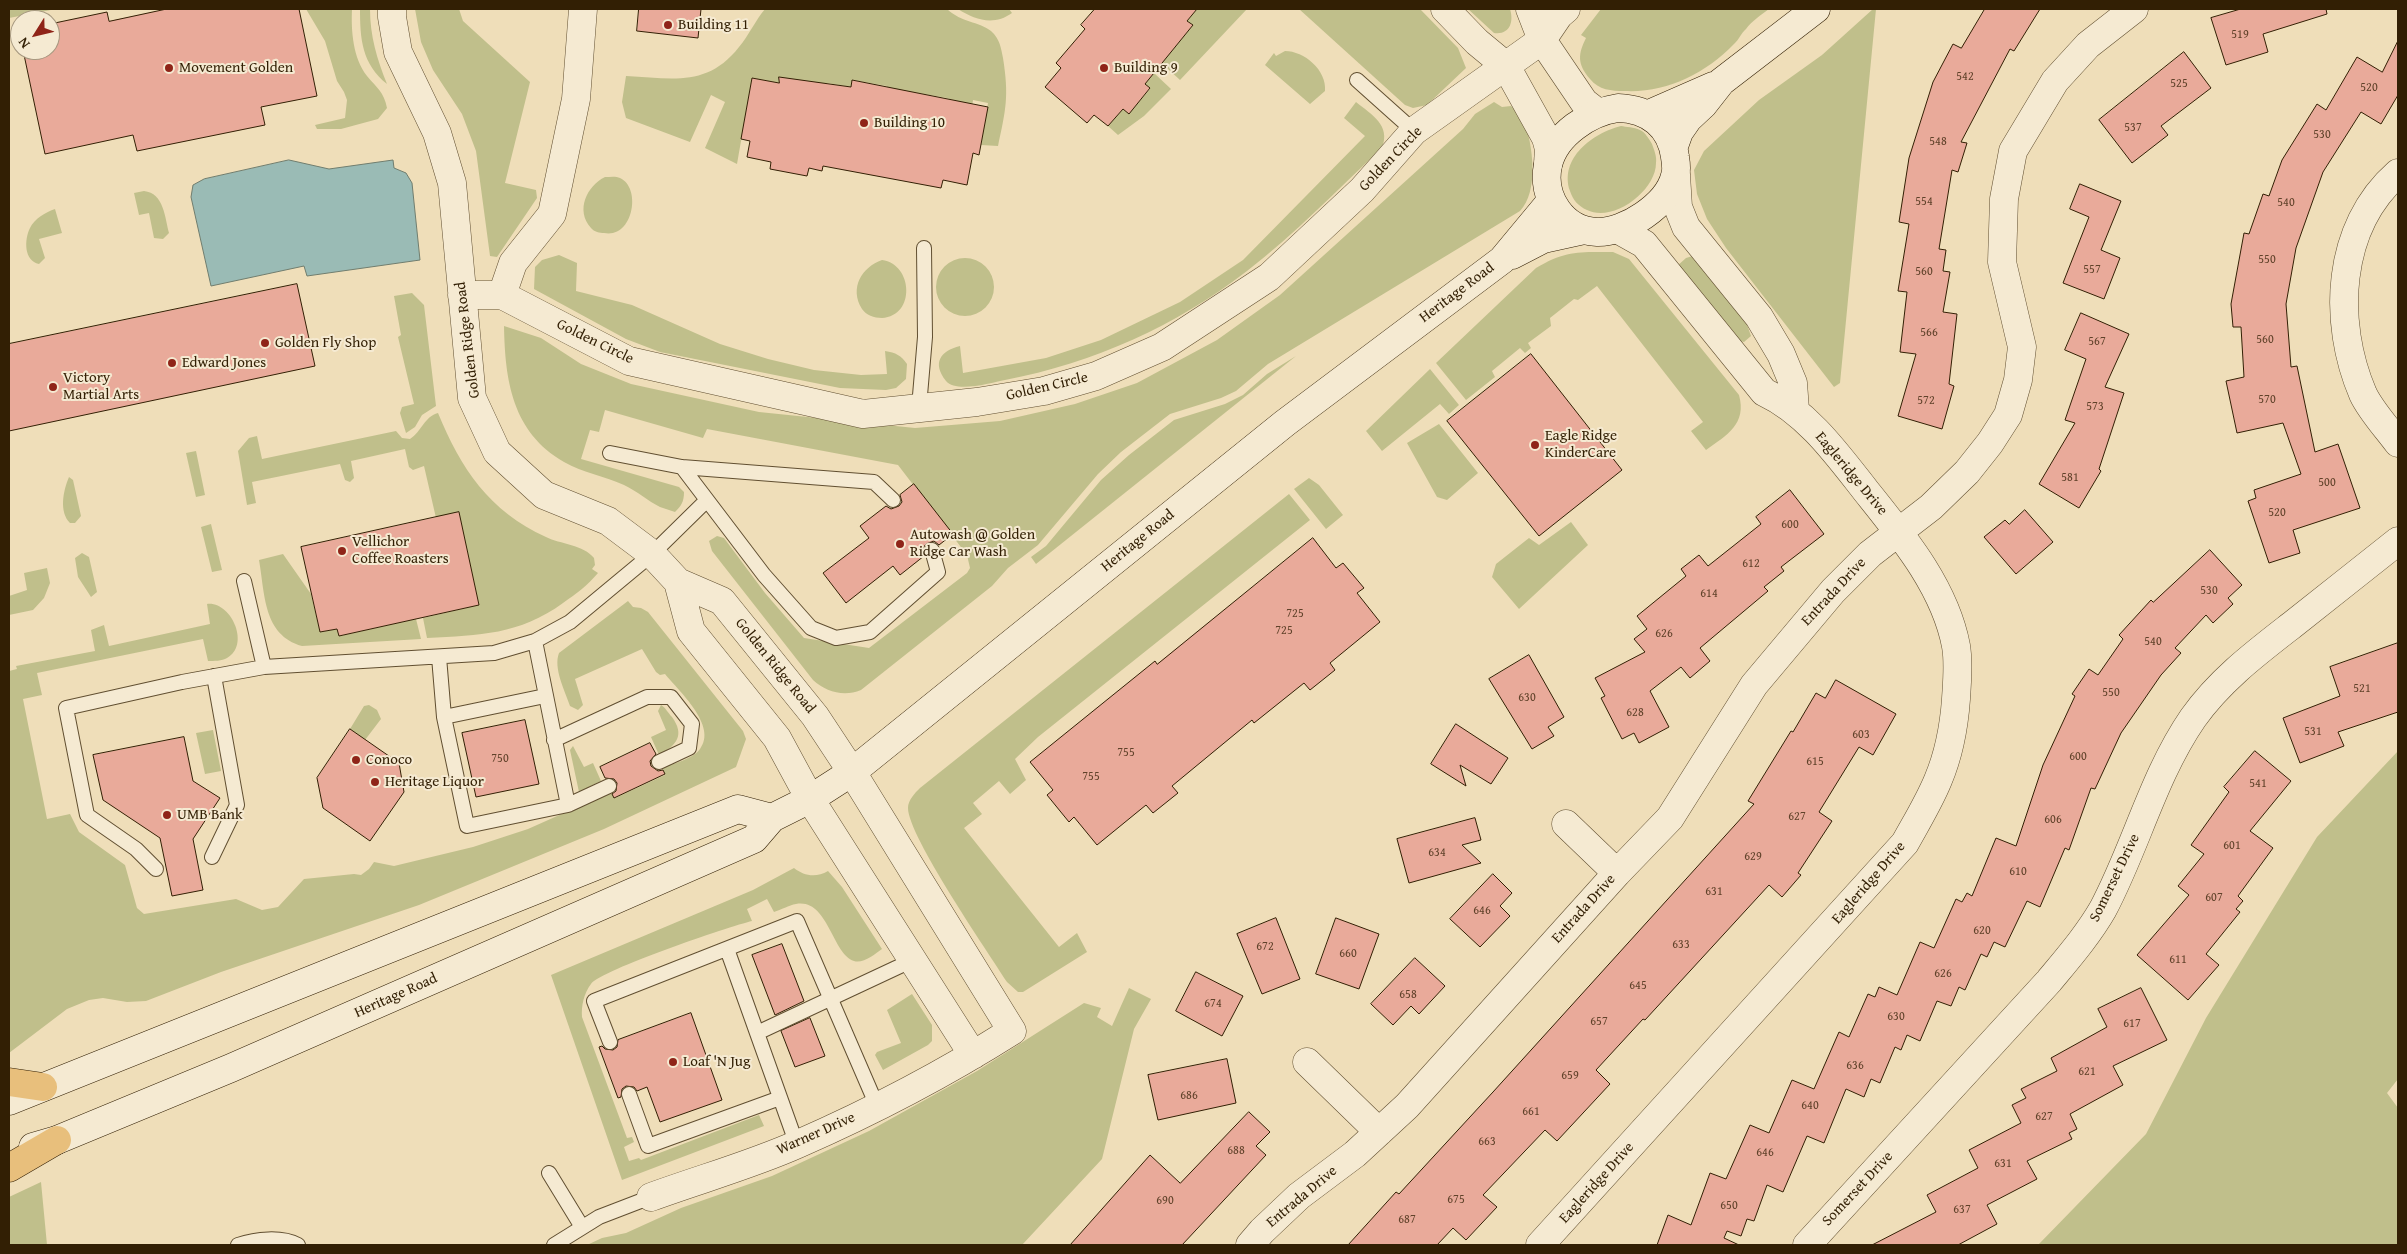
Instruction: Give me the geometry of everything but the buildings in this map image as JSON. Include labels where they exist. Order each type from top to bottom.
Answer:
[{"type":"highway","points":[[9,1082],[43,1086]]},
{"type":"highway","points":[[9,1168],[57,1140]]},
{"type":"street","name":"Golden Ridge Road","points":[[392,9],[398,52],[437,133],[452,184],[472,398],[498,452],[544,495],[608,520],[652,554],[678,582],[722,601],[815,716],[852,772]]},
{"type":"street","points":[[502,295],[513,263],[552,214],[576,98],[583,9]]},
{"type":"street","points":[[1446,9],[1477,42],[1506,66],[1546,138],[1549,149],[1548,190],[1551,201],[1562,217],[1584,230],[1595,232],[1620,230],[1630,225],[1652,208],[1667,190],[1676,175]]},
{"type":"street","points":[[1530,9],[1542,40],[1584,102],[1597,112]]},
{"type":"street","name":"Golden Circle","points":[[462,295],[502,295],[629,361],[863,414],[977,402],[1044,391],[1096,376],[1162,347],[1269,276],[1362,190],[1414,131],[1542,40],[1559,14],[1566,9]]},
{"type":"street","points":[[1648,114],[1721,82],[1816,9]]},
{"type":"street","name":"Entrada Drive","points":[[1250,1245],[1299,1196],[1355,1154],[1407,1106],[1617,873],[1670,818],[1754,685],[1833,591],[1870,554],[1931,506],[1967,472],[2008,415],[2018,380],[2022,347],[2002,262],[2004,199],[2013,151],[2055,81],[2088,45],[2134,9]]},
{"type":"street","points":[[1721,82],[1703,105],[1688,119],[1679,132],[1674,146],[1678,207],[1686,228],[1759,317],[1781,354],[1793,383],[1795,410]]},
{"type":"street","points":[[1548,164],[1558,144],[1584,120],[1597,112],[1626,108],[1648,114],[1666,131],[1674,146]]},
{"type":"street","points":[[2398,173],[2387,183],[2365,211],[2350,251],[2344,294],[2346,343],[2364,395],[2398,443]]},
{"type":"street","name":"Heritage Road","points":[[1502,260],[1551,201]]},
{"type":"street","name":"Heritage Road","points":[[9,1153],[57,1140],[231,1068],[690,868],[754,838],[772,818],[810,799],[852,772],[1285,423],[1502,260],[1543,239],[1584,230]]},
{"type":"street","name":"Eagleridge Drive","points":[[1540,1245],[1905,844],[1938,780],[1954,728],[1957,676],[1956,646],[1936,590],[1898,532],[1837,453],[1795,410],[1781,400],[1764,392],[1650,251],[1636,238],[1620,230]]},
{"type":"street","name":"Somerset Drive","points":[[1807,1245],[2049,982],[2083,939],[2102,910],[2121,871],[2166,764],[2193,719],[2211,694],[2237,668],[2398,541]]},
{"type":"street","name":"Golden Ridge Road","points":[[678,582],[691,631],[777,738],[810,799]]},
{"type":"street","name":"Warner Drive","points":[[651,1197],[796,1145],[877,1106],[973,1055],[1012,1031],[852,772]]},
{"type":"street","points":[[810,799],[973,1055]]},
{"type":"street","points":[[9,1101],[738,809],[772,818]]},
{"type":"street","points":[[1566,824],[1617,873]]},
{"type":"street","points":[[1307,1062],[1379,1132]]},
{"type":"lane","points":[[1357,80],[1414,131]]},
{"type":"lane","points":[[919,407],[925,337],[924,248]]},
{"type":"lane","points":[[610,453],[682,467],[874,482],[893,500]]},
{"type":"lane","points":[[682,467],[764,575],[811,628],[836,638],[870,632],[938,572],[932,550]]},
{"type":"lane","points":[[156,869],[136,849],[87,815],[66,708],[264,667],[494,653],[535,641],[570,622],[652,554],[707,500]]},
{"type":"lane","points":[[244,581],[264,667]]},
{"type":"lane","points":[[535,641],[568,805]]},
{"type":"lane","points":[[439,656],[444,717],[467,826],[568,805],[609,786]]},
{"type":"lane","points":[[212,857],[237,805],[214,676]]},
{"type":"lane","points":[[444,717],[545,696]]},
{"type":"lane","points":[[554,740],[647,697],[670,697],[692,724],[689,748],[659,762]]},
{"type":"lane","points":[[610,1042],[594,1001],[798,921],[877,1106]]},
{"type":"lane","points":[[727,949],[796,1145]]},
{"type":"lane","points":[[757,1033],[913,960]]},
{"type":"lane","points":[[629,1094],[648,1146],[780,1098]]},
{"type":"lane","points":[[549,1173],[582,1227]]},
{"type":"lane","points":[[554,1245],[599,1217],[651,1197]]},
{"type":"lane","points":[[238,1245],[251,1241],[275,1239],[298,1245]]},
{"type":"shaded area","points":[[9,9],[56,9],[10,10],[9,18]]},
{"type":"shaded area","points":[[306,9],[352,9],[352,26],[356,53],[362,69],[382,94],[386,103],[387,108],[378,119],[341,129],[317,129],[315,125],[345,118],[347,100],[337,81],[325,41]]},
{"type":"shaded area","points":[[360,9],[370,9],[371,29],[375,47],[387,84],[372,68],[367,59],[362,41]]},
{"type":"shaded area","points":[[415,9],[459,9],[463,21],[530,82],[505,183],[536,190],[537,198],[497,257],[490,256],[476,151],[462,114],[433,70],[421,42]]},
{"type":"shaded area","points":[[765,9],[947,9],[958,17],[986,28],[998,40],[1005,71],[1006,102],[998,146],[981,145],[988,103],[973,100],[972,107],[947,98],[912,92],[909,97],[886,93],[887,86],[852,80],[851,87],[827,83],[825,92],[779,77],[779,83],[752,78],[737,164],[705,148],[725,102],[711,95],[690,142],[626,118],[622,102],[626,76],[687,78],[701,75],[714,69],[727,60],[739,47]]},
{"type":"shaded area","points":[[958,9],[1009,9],[1012,13],[998,19],[985,20],[978,19]]},
{"type":"shaded area","points":[[1197,9],[1247,9],[1180,80],[1155,57],[1171,52],[1193,25],[1187,21]]},
{"type":"shaded area","points":[[1299,9],[1420,9],[1458,48],[1466,68],[1427,105],[1413,108],[1405,105]]},
{"type":"shaded area","points":[[1468,9],[1510,9],[1510,27],[1504,32],[1494,33]]},
{"type":"shaded area","points":[[1601,9],[1769,9],[1751,23],[1723,55],[1698,73],[1684,80],[1655,89],[1625,91],[1610,90],[1597,86],[1586,74],[1581,64],[1580,54],[1586,38],[1581,35]]},
{"type":"shaded area","points":[[1873,9],[1876,9],[1840,383],[1834,387],[1726,248],[1707,219],[1697,194],[1694,170],[1704,151],[1759,100],[1822,55]]},
{"type":"shaded area","points":[[1285,51],[1300,54],[1307,58],[1322,76],[1325,83],[1325,91],[1310,104],[1265,65],[1274,53],[1276,56]]},
{"type":"shaded area","points":[[1154,73],[1171,89],[1144,116],[1118,135],[1108,126],[1123,109],[1129,113],[1150,89],[1145,84]]},
{"type":"shaded area","points":[[1356,102],[1374,116],[1382,127],[1384,140],[1382,148],[1282,242],[1220,291],[1192,309],[1133,340],[1070,364],[1038,373],[974,386],[951,385],[946,381],[939,369],[939,363],[943,355],[953,348],[960,346],[963,373],[1046,358],[1101,340],[1180,302],[1243,260],[1365,136],[1344,118]]},
{"type":"shaded area","points":[[1494,102],[1502,107],[1511,106],[1518,113],[1524,121],[1530,142],[1532,180],[1526,203],[1520,211],[1268,364],[1236,391],[1221,398],[1170,414],[1121,452],[1098,474],[1038,545],[1008,568],[992,586],[861,690],[855,692],[842,693],[829,690],[813,680],[712,551],[709,541],[717,536],[724,538],[765,593],[804,638],[869,648],[967,573],[970,568],[967,555],[898,465],[707,429],[703,438],[605,410],[599,432],[590,430],[581,459],[679,487],[684,492],[680,506],[675,512],[660,507],[624,485],[564,462],[547,450],[533,436],[522,420],[515,403],[506,366],[504,326],[541,338],[581,364],[631,384],[759,412],[915,428],[1000,421],[1075,404],[1137,383],[1217,340],[1280,295],[1463,129],[1475,114]]},
{"type":"shaded area","points":[[1621,126],[1644,132],[1652,144],[1656,155],[1654,174],[1641,194],[1620,208],[1609,212],[1597,213],[1587,210],[1578,205],[1571,194],[1568,179],[1569,168],[1581,149],[1590,141],[1610,129]]},
{"type":"shaded area","points":[[605,177],[620,178],[627,183],[631,192],[631,212],[628,221],[614,233],[597,232],[591,228],[584,214],[585,199],[588,192]]},
{"type":"shaded area","points":[[144,191],[156,196],[160,201],[169,233],[163,239],[154,238],[149,213],[139,215],[134,193]]},
{"type":"shaded area","points":[[55,209],[62,233],[39,239],[45,258],[39,264],[30,259],[28,254],[26,244],[28,233],[37,219]]},
{"type":"shaded area","points":[[1613,252],[1629,259],[1739,395],[1741,405],[1738,421],[1728,434],[1706,450],[1691,431],[1703,422],[1597,286],[1578,300],[1574,299],[1550,318],[1551,326],[1528,343],[1531,348],[1525,353],[1520,348],[1492,371],[1495,377],[1466,400],[1436,363],[1536,268],[1556,258],[1573,253]]},
{"type":"shaded area","points":[[559,255],[577,263],[576,291],[632,305],[720,344],[768,359],[814,370],[861,375],[887,374],[885,351],[903,358],[907,364],[906,379],[896,388],[886,390],[840,388],[660,352],[626,339],[534,289],[535,267],[542,260]]},
{"type":"shaded area","points":[[1696,255],[1744,316],[1751,336],[1744,342],[1733,339],[1676,267],[1686,258]]},
{"type":"shaded area","points":[[959,258],[971,258],[986,266],[994,281],[994,293],[986,308],[971,316],[959,316],[944,308],[936,293],[936,281],[944,266]]},
{"type":"shaded area","points":[[882,260],[900,270],[905,280],[906,290],[905,300],[901,309],[893,315],[882,318],[871,316],[862,309],[858,301],[857,286],[863,273]]},
{"type":"shaded area","points":[[412,293],[424,305],[436,406],[422,415],[415,427],[406,433],[400,413],[402,407],[414,404],[398,337],[401,335],[394,296]]},
{"type":"shaded area","points":[[1296,356],[1036,564],[1031,557],[1046,546],[1101,480],[1129,455],[1174,420],[1225,404],[1243,395],[1267,374]]},
{"type":"shaded area","points":[[1430,369],[1459,405],[1449,414],[1440,404],[1382,451],[1366,431]]},
{"type":"shaded area","points":[[438,413],[467,470],[479,486],[508,515],[546,537],[584,550],[594,558],[595,565],[592,569],[598,573],[577,593],[547,614],[531,622],[482,634],[427,638],[423,618],[479,605],[459,513],[436,518],[424,466],[413,470],[409,467],[405,449],[351,461],[354,478],[350,482],[345,480],[340,464],[252,482],[256,503],[247,505],[238,451],[249,438],[257,436],[262,459],[396,431],[402,438],[410,439],[430,417]]},
{"type":"shaded area","points":[[1439,424],[1478,473],[1447,500],[1437,497],[1407,443]]},
{"type":"shaded area","points":[[196,451],[205,495],[196,497],[186,453]]},
{"type":"shaded area","points":[[69,477],[73,480],[81,516],[75,523],[70,523],[63,507],[65,489]]},
{"type":"shaded area","points":[[1309,478],[1319,485],[1343,515],[1326,529],[1294,489]]},
{"type":"shaded area","points":[[1289,494],[1310,520],[1038,737],[1015,759],[1026,780],[1010,794],[999,781],[973,803],[982,814],[964,828],[1059,947],[1077,933],[1087,952],[1023,992],[1018,992],[1007,982],[934,867],[911,822],[908,808],[910,799],[920,788]]},
{"type":"shaded area","points":[[1571,522],[1588,545],[1519,609],[1492,577],[1496,564],[1529,538],[1539,545]]},
{"type":"shaded area","points":[[211,524],[222,570],[212,572],[201,527]]},
{"type":"shaded area","points":[[82,553],[89,557],[97,592],[91,597],[78,577],[75,558]]},
{"type":"shaded area","points":[[283,554],[311,594],[320,632],[337,629],[340,636],[416,619],[421,639],[302,646],[289,641],[280,633],[268,612],[259,560]]},
{"type":"shaded area","points":[[47,568],[50,583],[44,598],[33,610],[9,615],[9,596],[27,590],[24,573]]},
{"type":"shaded area","points":[[628,601],[633,607],[641,608],[648,612],[743,731],[746,739],[736,767],[604,829],[419,905],[221,972],[146,1001],[127,1002],[103,998],[89,1000],[67,1009],[9,1053],[9,671],[17,669],[16,666],[95,651],[91,630],[104,625],[109,646],[210,624],[207,604],[216,605],[224,609],[230,616],[238,634],[234,652],[225,659],[208,661],[203,639],[37,673],[42,695],[23,699],[47,819],[70,814],[79,832],[125,865],[137,908],[144,914],[236,899],[262,910],[278,907],[304,879],[361,875],[374,862],[394,866],[473,847],[528,829],[611,792],[615,798],[665,775],[662,768],[688,758],[697,752],[704,740],[701,720],[687,699],[665,674],[660,675],[656,672],[642,649],[575,679],[583,705],[578,710],[570,706],[557,666],[559,653]]},
{"type":"shaded area","points":[[369,705],[377,710],[381,719],[365,740],[350,729],[364,706]]},
{"type":"shaded area","points":[[661,705],[676,723],[678,734],[674,743],[659,755],[651,737],[666,730],[658,711]]},
{"type":"shaded area","points":[[213,730],[221,771],[205,774],[196,733]]},
{"type":"shaded area","points":[[573,746],[584,767],[593,763],[601,781],[579,792],[570,750]]},
{"type":"shaded area","points":[[2398,751],[2398,1079],[2387,1093],[2398,1108],[2398,1245],[2038,1245],[2146,1134],[2206,1018],[2317,837]]},
{"type":"shaded area","points":[[794,868],[810,875],[819,875],[828,871],[842,887],[882,949],[865,960],[854,961],[840,948],[823,918],[815,909],[807,904],[796,904],[774,912],[767,899],[747,909],[752,921],[694,939],[617,969],[600,977],[586,991],[582,1017],[627,1138],[632,1137],[634,1142],[624,1147],[629,1161],[639,1158],[641,1160],[759,1115],[764,1126],[622,1180],[551,975],[753,890]]},
{"type":"shaded area","points":[[1129,988],[1151,999],[1134,1029],[1102,1159],[1022,1245],[587,1245],[602,1238],[626,1233],[681,1208],[772,1176],[869,1131],[977,1071],[1084,1003],[1101,1008],[1097,1017],[1112,1026]]},
{"type":"shaded area","points":[[912,994],[932,1025],[932,1041],[883,1070],[875,1055],[877,1052],[901,1043],[887,1010]]},
{"type":"shaded area","points":[[41,1182],[47,1245],[9,1245],[9,1197]]},
{"type":"water","points":[[289,160],[329,169],[393,160],[394,168],[406,173],[412,183],[420,260],[307,276],[304,266],[211,286],[191,197],[193,185],[204,179]]},
{"type":"place","name":"Building 11","points":[[668,25]]},
{"type":"place","name":"Movement Golden","points":[[169,68]]},
{"type":"place","name":"Building 9","points":[[1104,68]]},
{"type":"place","name":"Building 10","points":[[864,123]]},
{"type":"place","name":"Golden Fly Shop","points":[[265,343]]},
{"type":"place","name":"Edward Jones","points":[[172,363]]},
{"type":"place","name":"Victory Martial Arts","points":[[53,387]]},
{"type":"place","name":"Eagle Ridge KinderCare","points":[[1535,445]]},
{"type":"place","name":"Autowash @ Golden Ridge Car Wash","points":[[900,544]]},
{"type":"place","name":"Vellichor Coffee Roasters","points":[[342,551]]},
{"type":"place","name":"Conoco","points":[[356,760]]},
{"type":"place","name":"Heritage Liquor","points":[[375,782]]},
{"type":"place","name":"UMB Bank","points":[[167,815]]},
{"type":"place","name":"Loaf 'N Jug","points":[[673,1062]]}]
